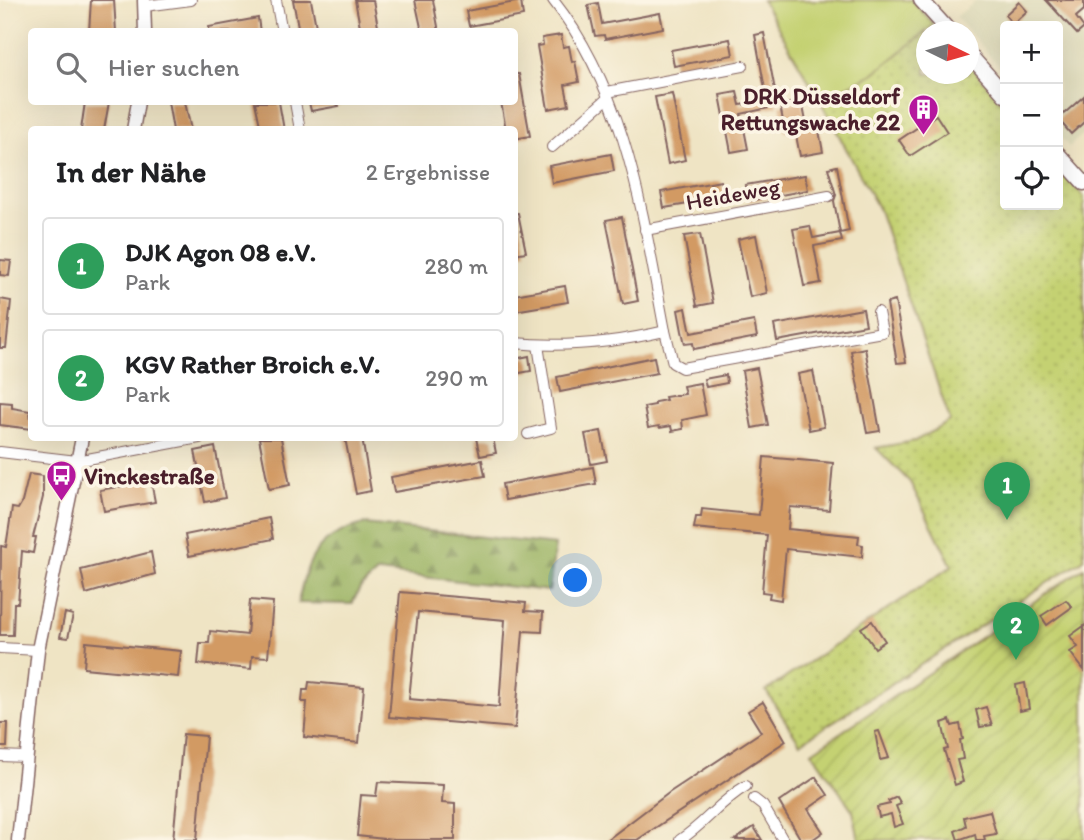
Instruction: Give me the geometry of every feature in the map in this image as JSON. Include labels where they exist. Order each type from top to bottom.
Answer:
[{"type":"main road","points":[[921,0],[940,21]]},
{"type":"main road","points":[[979,65],[1000,89]]},
{"type":"main road","points":[[1063,160],[1084,183]]},
{"type":"street","points":[[145,28],[144,3],[191,0]]},
{"type":"street","points":[[276,0],[281,28]]},
{"type":"street","points":[[552,0],[576,29],[608,95],[626,149],[673,363],[682,368],[881,332],[878,312]]},
{"type":"street","points":[[552,147],[608,95],[743,66]]},
{"type":"street","points":[[134,126],[137,105]]},
{"type":"street","points":[[296,105],[299,126]]},
{"type":"street","name":"Heideweg","points":[[645,230],[829,196]]},
{"type":"street","points":[[518,343],[617,342],[665,331]]},
{"type":"street","points":[[528,434],[551,428],[538,345]]},
{"type":"street","points":[[18,840],[38,650],[81,441]]},
{"type":"street","points":[[0,452],[78,461],[183,441]]},
{"type":"street","points":[[0,648],[38,650]]},
{"type":"street","points":[[0,756],[25,757]]},
{"type":"street","points":[[680,840],[704,824],[723,802],[746,786]]},
{"type":"street","points":[[754,799],[763,806],[783,840]]},
{"type":"shaded area","points":[[977,0],[1084,0],[1084,133],[1069,147],[1063,140],[1063,21],[1000,21],[1000,67],[979,43],[979,21],[960,21],[956,17]]},
{"type":"green space","points":[[762,0],[912,0],[930,21],[916,21],[916,39],[873,74],[820,100]]},
{"type":"green space","points":[[916,40],[916,84],[979,84],[979,76],[1000,100],[1000,210],[1063,210],[1063,173],[1084,197],[1084,559],[800,743],[766,691],[952,566],[910,482],[876,448],[915,441],[950,421],[879,210],[820,100],[873,74]]},
{"type":"green space","points":[[365,524],[555,545],[549,591],[378,572],[360,588],[352,604],[298,603],[310,561],[317,551],[336,535]]},
{"type":"green space","points":[[1084,568],[1084,840],[859,840],[853,811],[812,752]]},
{"type":"building","points":[[91,0],[114,0],[116,28],[89,28]]},
{"type":"building","points":[[293,0],[311,0],[316,28],[298,28]]},
{"type":"building","points":[[355,0],[373,0],[378,28],[360,28]]},
{"type":"building","points":[[415,0],[433,0],[438,28],[421,28]]},
{"type":"building","points":[[1046,0],[1084,0],[1084,10],[1076,17],[1084,28],[1077,34]]},
{"type":"building","points":[[521,1],[523,16],[469,26],[466,11]]},
{"type":"building","points":[[1019,2],[1027,11],[1016,21],[1010,21],[1005,15]]},
{"type":"building","points":[[598,3],[602,24],[660,13],[663,28],[605,39],[604,35],[595,36],[588,5]]},
{"type":"building","points":[[258,18],[259,28],[209,28]]},
{"type":"building","points":[[764,33],[778,106],[741,114],[748,149],[731,152],[720,95],[737,92],[740,105],[767,100],[755,35]]},
{"type":"building","points":[[561,35],[563,47],[569,46],[572,62],[575,61],[579,82],[565,85],[569,105],[548,109],[537,46],[543,45],[542,38]]},
{"type":"building","points":[[730,39],[733,55],[674,66],[671,50]]},
{"type":"building","points":[[519,74],[530,136],[518,138],[518,126],[505,126],[502,105],[518,105]]},
{"type":"building","points":[[672,94],[685,160],[668,164],[655,97]]},
{"type":"building","points":[[1084,96],[1084,122],[1071,134],[1063,125],[1063,115]]},
{"type":"building","points":[[802,101],[807,127],[818,125],[823,152],[800,156],[795,130],[785,132],[780,105]]},
{"type":"building","points":[[85,105],[108,105],[105,126],[82,126]]},
{"type":"building","points":[[169,105],[186,105],[190,126],[172,126]]},
{"type":"building","points":[[256,105],[280,105],[283,126],[260,126]]},
{"type":"building","points":[[310,105],[339,106],[311,111]]},
{"type":"building","name":"DRK Düsseldorf Rettungswache 22","points":[[936,115],[947,132],[910,156],[899,140]]},
{"type":"building","points":[[611,154],[614,171],[552,183],[549,166]]},
{"type":"building","points":[[837,166],[849,231],[840,233],[834,201],[836,195],[828,168]]},
{"type":"building","points":[[805,175],[808,190],[748,201],[745,185]]},
{"type":"building","points":[[721,181],[724,198],[664,208],[661,192]]},
{"type":"building","points":[[518,213],[526,252],[518,253]]},
{"type":"building","points":[[622,217],[638,301],[623,304],[606,220]]},
{"type":"building","points":[[810,226],[813,238],[840,233],[842,241],[814,246],[821,283],[804,286],[793,229]]},
{"type":"building","points":[[700,234],[713,303],[697,306],[684,236]]},
{"type":"building","points":[[756,235],[767,293],[750,297],[738,239]]},
{"type":"building","points":[[0,260],[11,261],[9,276],[0,275]]},
{"type":"building","points":[[565,286],[568,302],[518,310],[518,294]]},
{"type":"building","points":[[0,299],[11,301],[6,348],[0,348]]},
{"type":"building","points":[[895,301],[906,362],[897,363],[887,303]]},
{"type":"building","points":[[686,308],[691,333],[754,321],[757,337],[694,349],[693,343],[685,344],[682,331],[678,310]]},
{"type":"building","points":[[863,309],[866,325],[777,341],[774,325]]},
{"type":"building","points":[[865,348],[880,431],[867,433],[851,351]]},
{"type":"building","points":[[529,356],[531,371],[518,373],[518,358]]},
{"type":"building","points":[[654,357],[657,373],[560,392],[557,377]]},
{"type":"building","points":[[757,368],[768,425],[752,428],[742,371]]},
{"type":"building","points":[[813,371],[824,427],[809,430],[798,374]]},
{"type":"building","points":[[726,375],[727,383],[706,387],[704,379]]},
{"type":"building","points":[[700,383],[706,415],[682,420],[683,429],[672,431],[671,426],[648,428],[644,407],[666,400],[665,397],[685,394],[683,386]]},
{"type":"building","points":[[0,402],[12,403],[12,408],[28,411],[28,428],[0,425]]},
{"type":"building","points":[[601,431],[607,461],[591,464],[585,434]]},
{"type":"building","points":[[260,441],[282,441],[290,485],[269,489]]},
{"type":"building","points":[[346,441],[363,441],[371,491],[356,494]]},
{"type":"building","points":[[477,441],[494,441],[496,453],[480,456]]},
{"type":"building","points":[[215,447],[225,498],[205,502],[195,451]]},
{"type":"building","points":[[764,457],[833,463],[829,510],[790,507],[788,529],[859,536],[858,544],[863,545],[862,557],[786,549],[781,600],[769,598],[770,593],[762,592],[767,535],[694,528],[696,517],[701,517],[702,509],[759,515]]},
{"type":"building","points":[[482,460],[485,476],[394,492],[391,477]]},
{"type":"building","points":[[593,467],[596,484],[505,500],[502,484]]},
{"type":"building","points":[[29,474],[43,476],[43,497],[33,537],[36,537],[33,553],[22,551],[18,603],[14,603],[13,635],[0,635],[1,546],[6,547],[12,508],[18,509],[22,502]]},
{"type":"building","points":[[151,481],[155,502],[104,511],[100,490]]},
{"type":"building","points":[[269,518],[273,539],[189,556],[185,535]]},
{"type":"building","points":[[151,552],[155,574],[86,594],[81,570]]},
{"type":"building","points":[[400,592],[526,603],[525,611],[543,612],[542,632],[523,631],[515,728],[389,717]],"holes":[[[418,612],[505,620],[499,707],[409,699]]]},
{"type":"building","points":[[250,600],[273,602],[268,657],[252,656],[251,669],[198,664],[200,643],[209,643],[210,631],[247,635]]},
{"type":"building","points":[[1066,600],[1072,607],[1047,625],[1041,616]]},
{"type":"building","points":[[65,613],[73,615],[68,638],[60,637]]},
{"type":"building","points":[[872,621],[885,641],[875,648],[861,628]]},
{"type":"building","points":[[1084,626],[1084,670],[1070,652],[1078,647],[1070,636]]},
{"type":"building","points":[[86,642],[181,651],[178,677],[84,668]]},
{"type":"building","points":[[309,682],[364,687],[359,743],[304,737],[307,702],[302,702],[303,690],[308,690]]},
{"type":"building","points":[[1025,683],[1029,709],[1020,711],[1016,685]]},
{"type":"building","points":[[763,702],[786,741],[637,840],[607,840],[670,792],[761,732],[748,711]]},
{"type":"building","points":[[986,707],[992,725],[980,727],[976,710]]},
{"type":"building","points":[[950,720],[952,726],[960,724],[963,739],[960,740],[963,759],[957,760],[963,782],[955,785],[944,750],[948,749],[942,723]]},
{"type":"building","points":[[0,723],[8,723],[7,747],[0,747]]},
{"type":"building","points":[[879,731],[889,758],[880,760],[875,732]]},
{"type":"building","points":[[183,734],[206,736],[197,840],[173,840]]},
{"type":"building","points":[[816,777],[828,795],[808,809],[823,832],[812,840],[801,840],[779,802]]},
{"type":"building","points":[[378,782],[443,785],[442,803],[455,804],[455,840],[394,840],[357,836],[361,795],[376,796]]},
{"type":"building","points":[[897,797],[901,804],[896,806],[903,824],[894,827],[891,814],[879,817],[877,807],[890,804],[888,801]]},
{"type":"building","points":[[990,811],[996,834],[984,836],[985,840],[976,840],[975,834],[958,840],[955,831],[966,826],[964,817]]},
{"type":"building","points":[[754,827],[762,840],[735,840]]},
{"type":"place","name":"DRK Düsseldorf Rettungswache 22","points":[[923,136]]},
{"type":"place","name":"Vinckestraße","points":[[61,503]]},
{"type":"place","name":"DJK Agon 08 e.V.","points":[[1007,520]]},
{"type":"place","name":"KGV Rather Broich e.V.","points":[[1016,660]]}]
